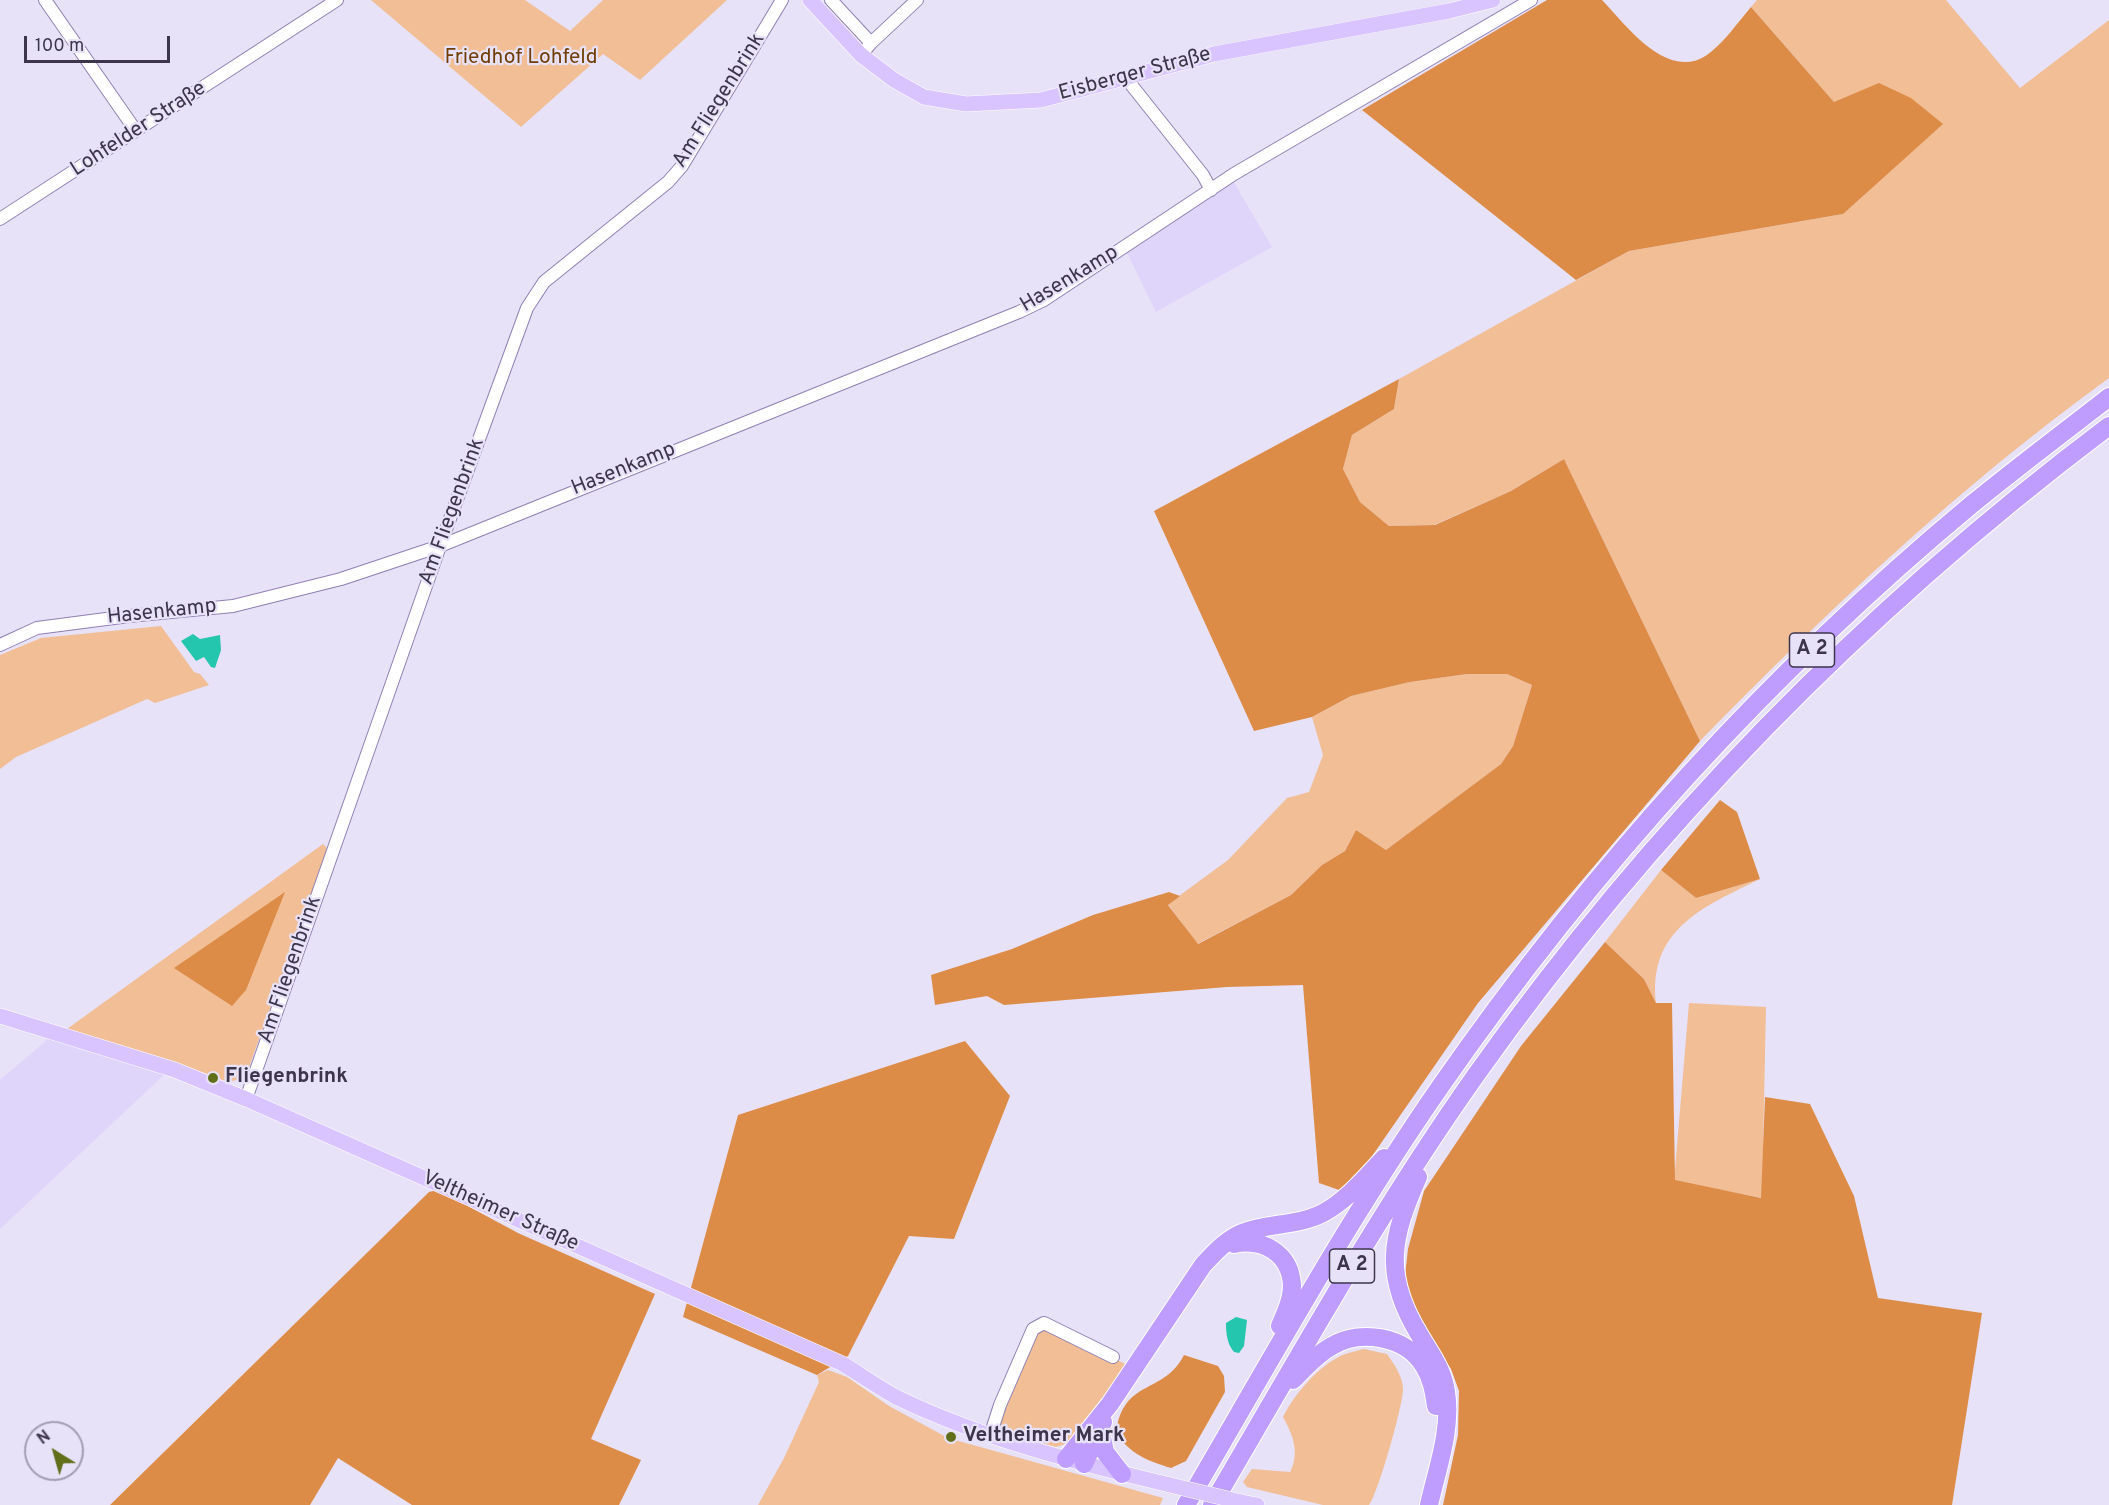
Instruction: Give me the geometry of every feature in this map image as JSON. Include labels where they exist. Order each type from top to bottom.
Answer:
[{"type":"highway","name":"A 2","points":[[1186,1505],[1410,1131],[1549,939],[1695,769],[1797,663],[1971,506],[2109,397]]},
{"type":"highway","name":"A 2","points":[[1212,1505],[1365,1244],[1438,1131],[1513,1024],[1577,940],[1712,783],[1877,617],[1985,523],[2109,426]]},
{"type":"highway","points":[[1066,1459],[1110,1404],[1203,1265],[1229,1240],[1244,1232],[1322,1214],[1345,1199],[1410,1131]]},
{"type":"highway","points":[[1426,1504],[1445,1435],[1447,1393],[1443,1374],[1399,1295],[1394,1251],[1405,1207],[1438,1131]]},
{"type":"highway","points":[[1203,1265],[1233,1245],[1249,1241],[1269,1247],[1284,1260],[1292,1286],[1290,1303],[1256,1386]]},
{"type":"highway","points":[[1272,1404],[1308,1365],[1332,1346],[1352,1338],[1373,1336],[1388,1340],[1412,1353],[1423,1364],[1430,1378],[1436,1408],[1426,1504]]},
{"type":"highway","points":[[1084,1464],[1110,1404]]},
{"type":"highway","points":[[1100,1428],[1105,1452],[1122,1474]]},
{"type":"main road","name":"Eisberger Straße","points":[[810,0],[861,55],[894,80],[924,98],[966,104],[1041,100],[1214,54],[1449,11],[1493,0]]},
{"type":"main road","name":"Veltheimer Straße","points":[[0,1016],[175,1070],[246,1099],[843,1364],[895,1396],[930,1413],[1066,1459],[1257,1505]]},
{"type":"street","points":[[45,0],[136,131]]},
{"type":"street","name":"Lohfelder Straße","points":[[0,219],[337,0]]},
{"type":"street","name":"Am Fliegenbrink","points":[[246,1099],[440,546],[527,308],[544,282],[668,182],[682,166],[782,0]]},
{"type":"street","points":[[831,0],[871,42]]},
{"type":"street","points":[[861,55],[871,42],[917,0]]},
{"type":"street","name":"Hasenkamp","points":[[0,645],[37,628],[259,602],[341,579],[440,546],[1044,300],[1211,190],[1531,0]]},
{"type":"street","points":[[1125,77],[1203,175],[1211,190]]},
{"type":"street","points":[[990,1433],[999,1405],[1033,1329],[1038,1324],[1044,1323],[1113,1357]]},
{"type":"shaded area","points":[[1547,0],[1602,0],[1648,47],[1677,61],[1692,61],[1707,55],[1751,7],[1834,102],[1879,83],[1911,98],[1943,124],[1843,214],[1629,251],[1576,280],[1362,110]]},
{"type":"shaded area","points":[[1233,181],[1272,247],[1156,312],[1126,251]]},
{"type":"shaded area","points":[[1399,379],[1394,409],[1352,435],[1343,469],[1360,502],[1389,526],[1435,525],[1511,491],[1564,459],[1700,741],[1478,1003],[1368,1162],[1342,1191],[1319,1183],[1303,985],[1227,987],[1004,1005],[987,996],[935,1005],[931,975],[1012,949],[1093,915],[1169,892],[1180,896],[1168,905],[1198,944],[1291,895],[1322,865],[1345,851],[1356,830],[1386,850],[1501,764],[1513,746],[1532,685],[1507,674],[1467,674],[1410,682],[1351,696],[1312,717],[1254,731],[1154,511]]},
{"type":"shaded area","points":[[193,634],[200,639],[220,635],[221,650],[215,668],[211,667],[204,657],[196,661],[181,641]]},
{"type":"shaded area","points":[[1720,800],[1737,812],[1760,879],[1696,898],[1661,870]]},
{"type":"shaded area","points":[[285,892],[246,990],[232,1006],[174,968]]},
{"type":"shaded area","points":[[1605,942],[1644,979],[1656,1003],[1672,1003],[1675,1180],[1761,1198],[1765,1097],[1810,1104],[1854,1196],[1878,1298],[1982,1313],[1952,1505],[1443,1505],[1458,1435],[1459,1391],[1451,1369],[1425,1330],[1408,1293],[1405,1276],[1408,1249],[1424,1191],[1521,1046]]},
{"type":"shaded area","points":[[54,1030],[166,1073],[0,1229],[0,1080],[46,1041]]},
{"type":"shaded area","points":[[965,1041],[1010,1096],[954,1239],[909,1236],[848,1356],[817,1375],[683,1317],[738,1115]]},
{"type":"shaded area","points":[[438,1190],[518,1233],[655,1294],[591,1439],[641,1460],[619,1505],[412,1505],[338,1458],[310,1505],[110,1505],[429,1192]]},
{"type":"shaded area","points":[[1236,1317],[1247,1320],[1244,1346],[1239,1353],[1232,1349],[1226,1331],[1226,1323]]},
{"type":"shaded area","points":[[1184,1355],[1218,1366],[1224,1376],[1225,1392],[1186,1461],[1171,1468],[1140,1456],[1116,1433],[1120,1415],[1127,1403],[1135,1395],[1176,1368]]},
{"type":"green space","name":"Friedhof Lohfeld","points":[[371,0],[525,0],[570,31],[603,0],[727,0],[640,80],[603,54],[521,127]]},
{"type":"green space","points":[[1757,0],[1946,0],[2020,88],[2109,20],[2109,378],[2000,462],[1897,551],[1797,644],[1700,741],[1564,459],[1511,491],[1434,525],[1389,526],[1360,502],[1343,469],[1352,435],[1394,409],[1399,379],[1629,251],[1843,214],[1834,102],[1751,7]]},
{"type":"green space","points":[[161,626],[194,672],[200,674],[209,685],[155,703],[147,699],[16,757],[0,769],[0,655],[41,638]]},
{"type":"green space","points":[[1467,674],[1507,674],[1532,685],[1513,746],[1501,764],[1386,850],[1356,830],[1345,851],[1322,865],[1291,895],[1197,944],[1168,904],[1228,860],[1287,798],[1309,792],[1323,755],[1312,717],[1351,696],[1410,682]]},
{"type":"green space","points":[[323,844],[328,849],[245,1078],[228,1082],[178,1063],[67,1029]]},
{"type":"green space","points":[[1661,870],[1696,898],[1760,879],[1700,911],[1670,939],[1661,956],[1656,978],[1656,1003],[1644,979],[1605,942]]},
{"type":"green space","points":[[1689,1003],[1766,1007],[1762,1198],[1674,1181]]},
{"type":"green space","points":[[1045,1329],[1128,1365],[1071,1442],[1056,1447],[1004,1432],[999,1421],[1036,1333]]},
{"type":"green space","points":[[1364,1349],[1387,1354],[1399,1374],[1403,1388],[1390,1448],[1369,1505],[1323,1505],[1247,1487],[1243,1482],[1252,1469],[1290,1472],[1295,1451],[1290,1431],[1283,1417],[1306,1383],[1321,1369],[1340,1356]]},
{"type":"green space","points":[[828,1370],[847,1377],[889,1406],[948,1438],[1163,1498],[1160,1505],[758,1505],[784,1458],[819,1382],[817,1375]]},
{"type":"place","name":"Fliegenbrink","points":[[213,1078]]},
{"type":"place","name":"Veltheimer Mark","points":[[951,1437]]}]
